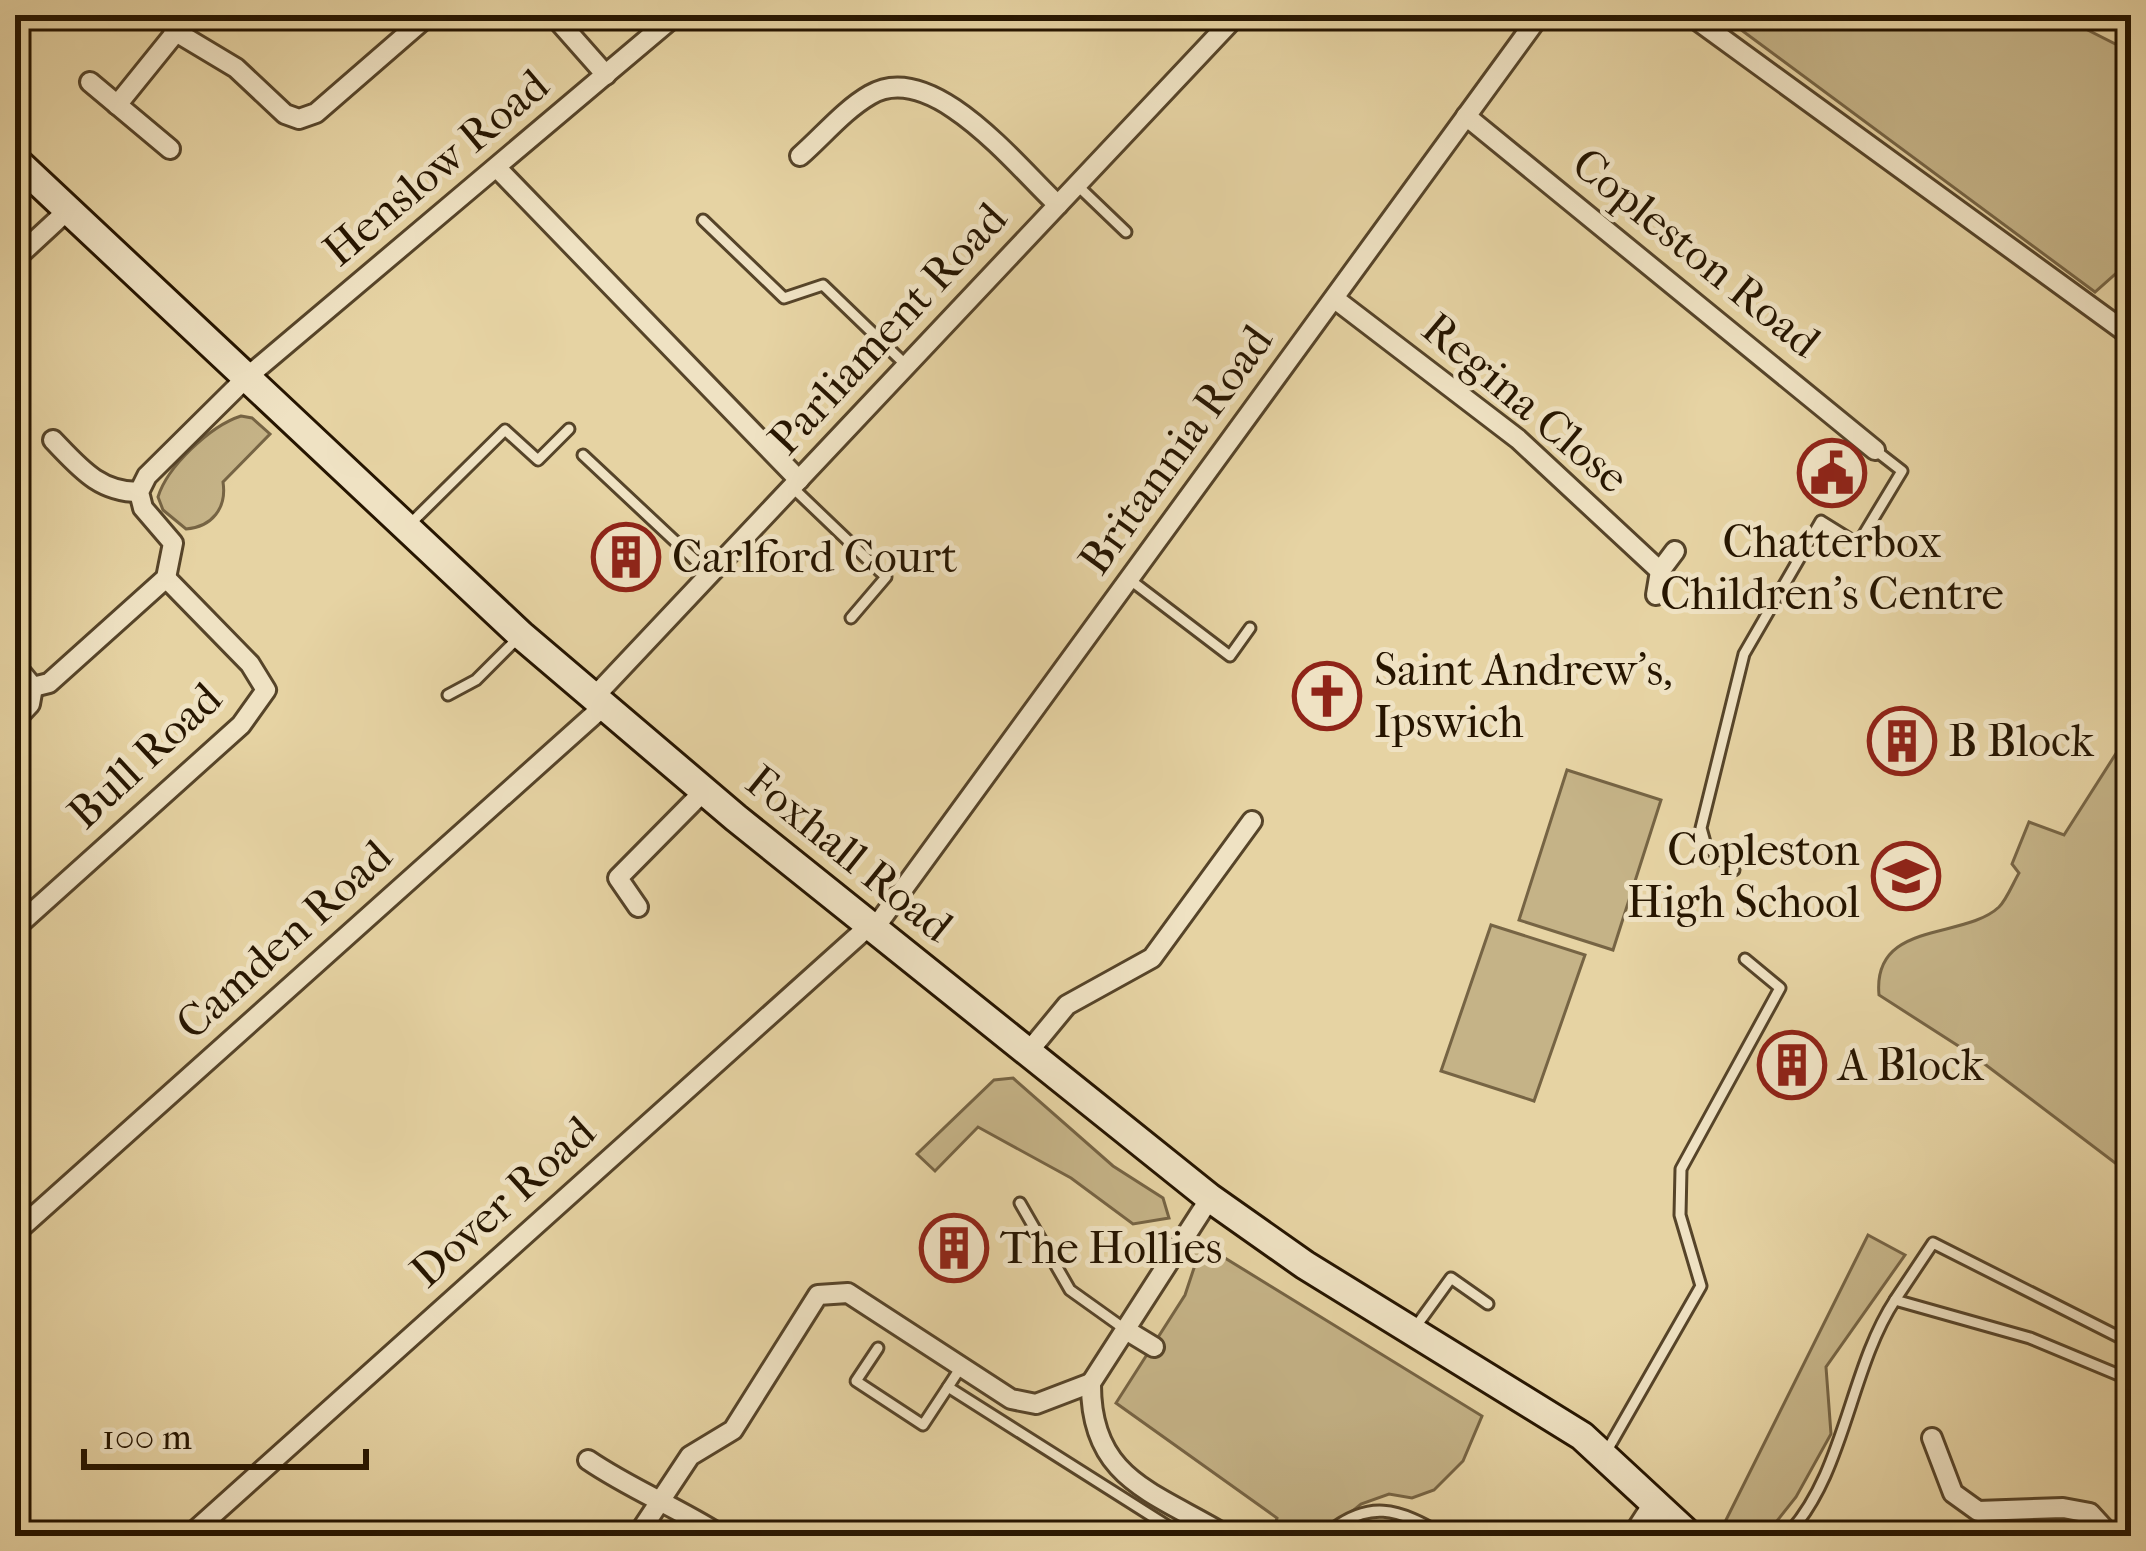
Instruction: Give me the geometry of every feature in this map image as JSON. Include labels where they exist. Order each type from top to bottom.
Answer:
[{"type":"street","points":[[164,15],[176,32],[236,68],[285,114],[299,119],[316,113],[429,15]]},
{"type":"street","points":[[553,15],[606,75]]},
{"type":"street","name":"Henslow Road","points":[[139,492],[147,476],[246,379],[676,15]]},
{"type":"street","name":"Parliament Road","points":[[600,701],[710,574],[1238,15]]},
{"type":"street","name":"Britannia Road","points":[[872,927],[1540,15]]},
{"type":"street","points":[[1690,15],[2131,335]]},
{"type":"street","points":[[117,105],[176,32]]},
{"type":"street","points":[[90,82],[170,149]]},
{"type":"street","points":[[800,157],[867,96],[906,86],[952,106],[1058,205]]},
{"type":"street","name":"Copleston Road","points":[[1466,116],[1875,450]]},
{"type":"street","name":"Foxhall Road","points":[[15,160],[521,635],[704,791],[1210,1198],[1305,1265],[1414,1329],[1605,1454],[1690,1536]]},
{"type":"street","points":[[498,169],[796,483]]},
{"type":"street","points":[[15,259],[67,211]]},
{"type":"street","name":"Regina Close","points":[[1335,299],[1518,439],[1660,571]]},
{"type":"street","points":[[33,687],[63,674],[166,578],[173,543],[143,508],[139,492],[114,492],[53,440]]},
{"type":"street","points":[[1656,596],[1660,571],[1675,551]]},
{"type":"street","name":"Bull Road","points":[[15,928],[241,725],[266,690],[250,664],[166,578]]},
{"type":"street","points":[[15,665],[33,687],[31,704],[15,720]]},
{"type":"street","name":"Camden Road","points":[[15,1233],[600,701]]},
{"type":"street","points":[[638,908],[618,878],[704,791]]},
{"type":"street","points":[[1029,1051],[1067,1005],[1151,958],[1252,820]]},
{"type":"street","name":"Dover Road","points":[[189,1536],[872,927]]},
{"type":"street","points":[[1210,1198],[1091,1383],[1092,1423],[1108,1458],[1227,1536]]},
{"type":"street","points":[[637,1536],[690,1456],[733,1430],[818,1295],[848,1293],[1011,1399],[1036,1404],[1091,1383]]},
{"type":"street","points":[[1126,1330],[1154,1347]]},
{"type":"street","points":[[1932,1438],[1953,1493],[1978,1511],[2063,1508],[2090,1513],[2111,1536]]},
{"type":"street","points":[[588,1460],[639,1494],[662,1498],[722,1536]]},
{"type":"street","points":[[1632,1536],[1656,1499]]},
{"type":"lane","points":[[1077,186],[1126,232]]},
{"type":"lane","points":[[703,220],[784,298],[823,285],[908,366]]},
{"type":"lane","points":[[405,528],[505,430],[538,460],[569,429]]},
{"type":"lane","points":[[1734,870],[1706,846],[1701,828],[1744,654],[1821,521],[1858,544],[1902,471],[1875,450]]},
{"type":"lane","points":[[583,455],[710,574]]},
{"type":"lane","points":[[796,483],[886,577],[851,618]]},
{"type":"lane","points":[[1129,579],[1230,656],[1250,628]]},
{"type":"lane","points":[[448,695],[476,680],[521,635]]},
{"type":"lane","points":[[1605,1454],[1701,1286],[1680,1215],[1681,1169],[1780,988],[1745,959]]},
{"type":"lane","points":[[1020,1203],[1070,1290],[1126,1330]]},
{"type":"lane","points":[[1813,1536],[1789,1532],[1840,1439],[1874,1332],[1934,1244],[2121,1338]]},
{"type":"lane","points":[[1414,1329],[1451,1278],[1488,1304]]},
{"type":"lane","points":[[1894,1300],[2030,1338],[2131,1380]]},
{"type":"lane","points":[[878,1348],[856,1381],[922,1425],[961,1366]]},
{"type":"lane","points":[[948,1387],[1166,1525],[1159,1536]]},
{"type":"lane","points":[[1324,1536],[1346,1516],[1386,1509],[1444,1536]]},
{"type":"shaded area","points":[[1721,15],[2058,15],[2131,52],[2131,260],[2095,292]]},
{"type":"shaded area","points":[[241,416],[252,418],[270,434],[223,482],[223,500],[216,514],[186,529],[163,510],[158,497],[163,485],[203,438]]},
{"type":"shaded area","points":[[2131,730],[2131,1175],[1974,1056],[1879,995],[1881,971],[1890,954],[1905,943],[1984,917],[1999,907],[2019,873],[2012,864],[2029,822],[2064,835]]},
{"type":"shaded area","points":[[1567,770],[1661,800],[1613,950],[1519,920]]},
{"type":"shaded area","points":[[1491,925],[1585,955],[1534,1101],[1441,1071]]},
{"type":"shaded area","points":[[1013,1078],[1113,1166],[1163,1198],[1169,1218],[1133,1224],[1071,1178],[978,1127],[935,1171],[917,1154],[994,1080]]},
{"type":"shaded area","points":[[1868,1235],[1905,1255],[1826,1367],[1831,1434],[1796,1497],[1765,1536],[1718,1536]]},
{"type":"shaded area","points":[[1194,1239],[1482,1416],[1463,1461],[1434,1490],[1412,1498],[1389,1494],[1361,1504],[1322,1536],[1272,1536],[1277,1518],[1116,1403],[1185,1295],[1195,1265],[1182,1256]]},
{"type":"place","name":"Chatterbox Children's Centre","points":[[1832,473]]},
{"type":"place","name":"Carlford Court","points":[[626,557]]},
{"type":"place","name":"Saint Andrew's, Ipswich","points":[[1327,696]]},
{"type":"place","name":"B Block","points":[[1902,741]]},
{"type":"place","name":"Copleston High School","points":[[1906,876]]},
{"type":"place","name":"A Block","points":[[1792,1065]]},
{"type":"place","name":"The Hollies","points":[[954,1248]]}]
